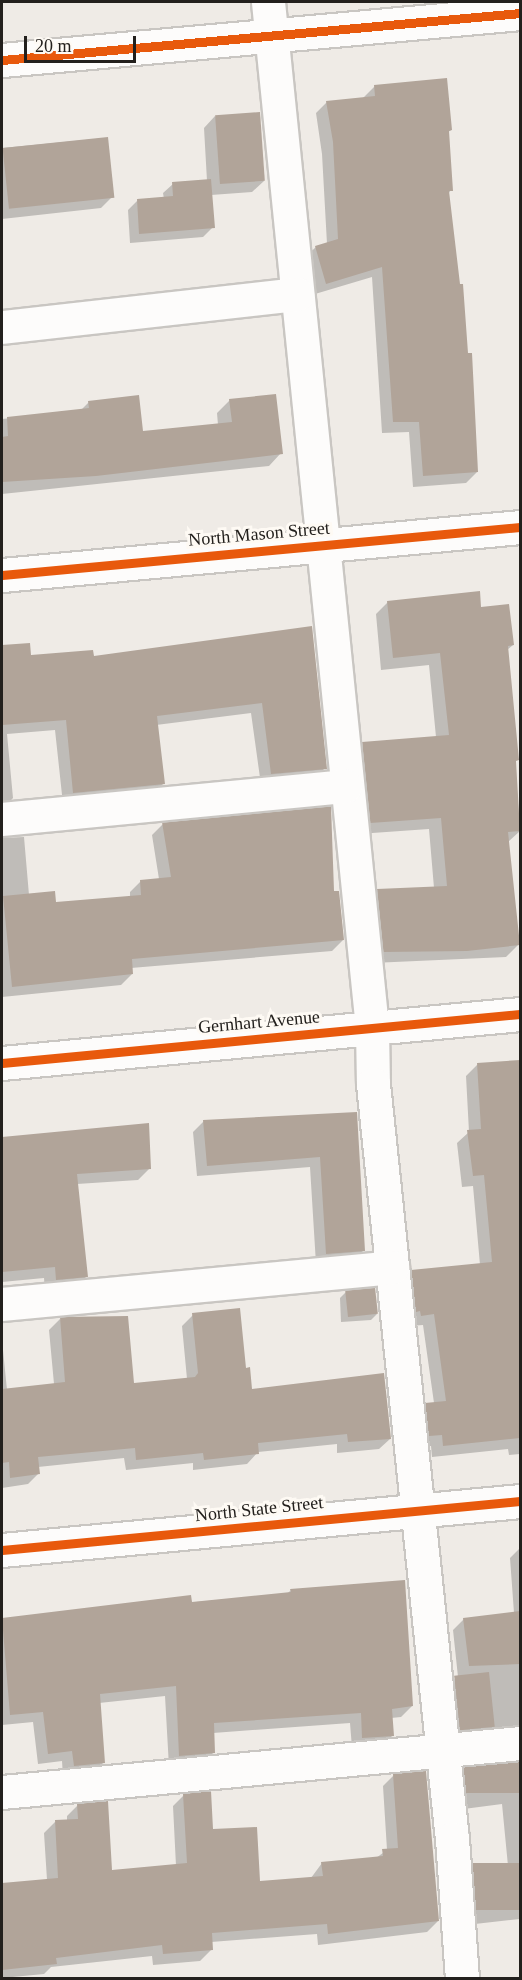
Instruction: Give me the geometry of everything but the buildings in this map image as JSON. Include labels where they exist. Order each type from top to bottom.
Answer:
[{"type":"street","points":[[268,2],[345,786],[372,1028],[373,1084],[462,1978]]},
{"type":"street","points":[[2,60],[520,13]]},
{"type":"street","points":[[2,327],[297,294]]},
{"type":"street","name":"North Mason Street","points":[[2,575],[520,527]]},
{"type":"street","points":[[2,819],[345,786]]},
{"type":"street","name":"Gernhart Avenue","points":[[2,1063],[520,1014]]},
{"type":"street","points":[[2,1304],[392,1267]]},
{"type":"street","name":"North State Street","points":[[2,1550],[520,1502]]},
{"type":"street","points":[[2,1792],[520,1743]]},
{"type":"cycle path","points":[[2,60],[520,13]]},
{"type":"cycle path","points":[[2,575],[520,527]]},
{"type":"cycle path","points":[[2,1063],[520,1014]]},
{"type":"cycle path","points":[[2,1550],[520,1501]]}]
